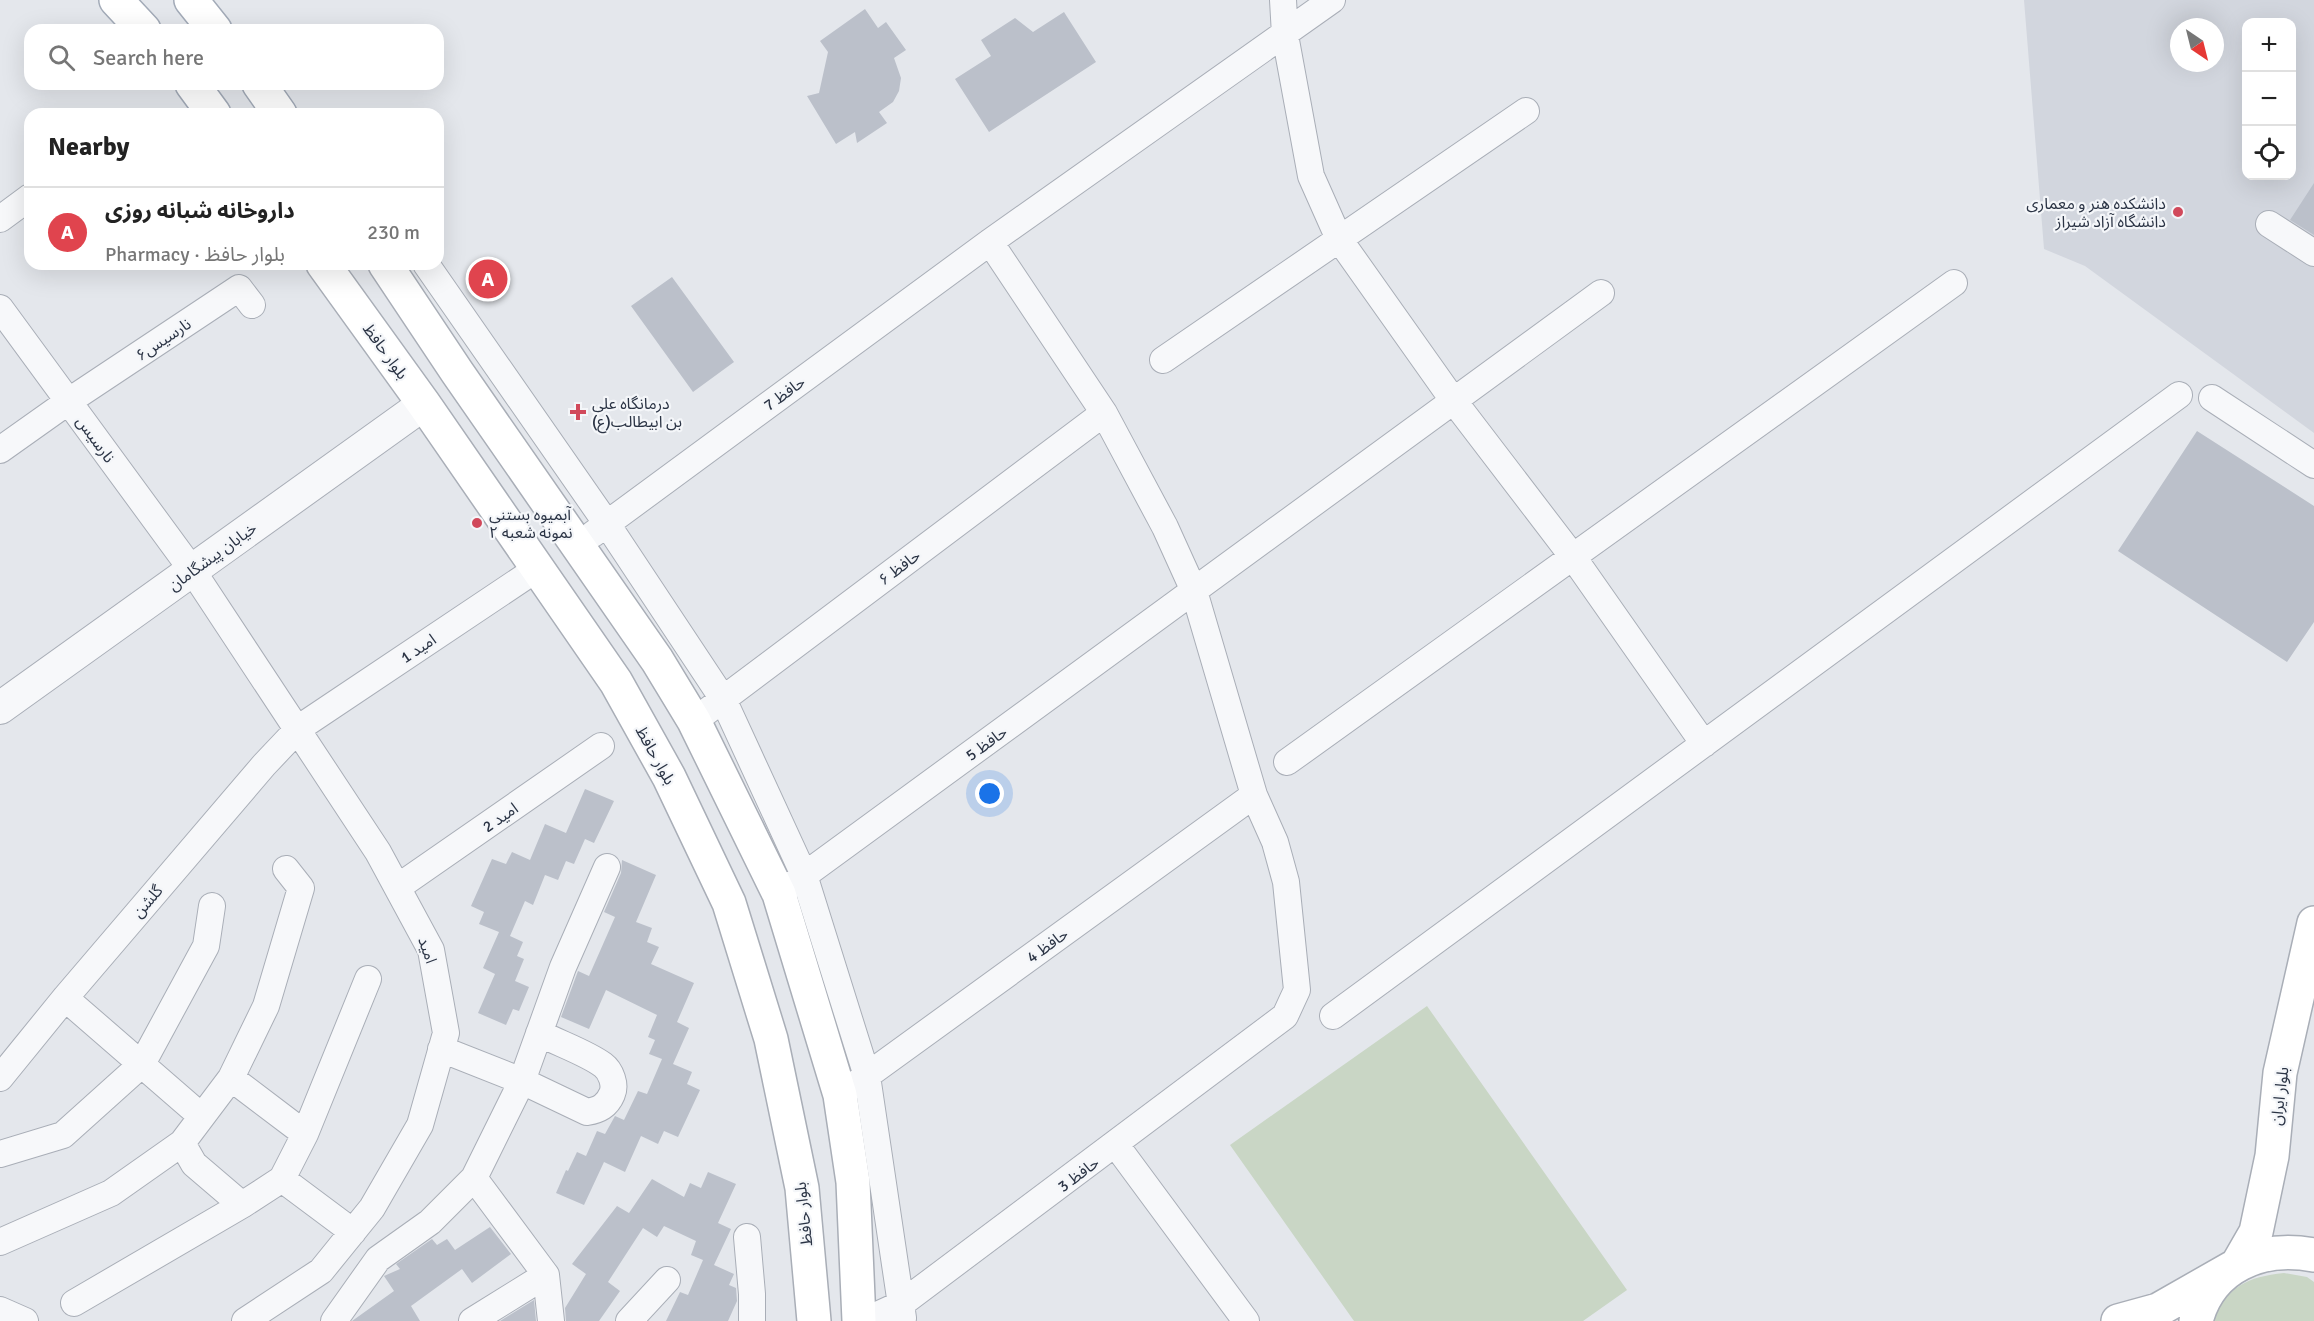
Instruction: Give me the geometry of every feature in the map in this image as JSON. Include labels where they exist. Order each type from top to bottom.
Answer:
[{"type":"main road","points":[[116,0],[138,24]]},
{"type":"main road","points":[[191,0],[210,24]]},
{"type":"main road","points":[[196,90],[210,108]]},
{"type":"main road","points":[[263,90],[276,108]]},
{"type":"main road","points":[[389,270],[657,660],[791,884],[840,1095],[853,1182],[862,1321]]},
{"type":"main road","name":"بلوار حافظ","points":[[334,271],[615,682],[669,777],[729,903],[771,1039],[802,1188],[814,1321]]},
{"type":"main road","name":"بلوار ایران","points":[[2237,1265],[2256,1232],[2272,1156],[2280,1073],[2312,933]]},
{"type":"main road","points":[[2118,1321],[2158,1310],[2237,1265],[2264,1254],[2293,1251],[2314,1256]]},
{"type":"main road","points":[[2196,1321],[2199,1310],[2214,1285],[2237,1265]]},
{"type":"street","points":[[1283,0],[1285,35],[1311,176],[1339,239],[1453,400],[1573,557],[1704,744]]},
{"type":"street","name":"حافظ 7","points":[[578,545],[990,242],[1332,0]]},
{"type":"street","points":[[1163,360],[1526,111]]},
{"type":"street","points":[[0,219],[24,201]]},
{"type":"street","points":[[2269,224],[2314,253]]},
{"type":"street","points":[[990,242],[1104,413],[1165,527],[1194,591],[1254,795]]},
{"type":"street","points":[[430,270],[607,524],[723,699],[791,884],[867,1076],[903,1313]]},
{"type":"street","points":[[1287,762],[1954,283]]},
{"type":"street","name":"نارسیس۶","points":[[69,401],[239,288],[252,305]]},
{"type":"street","name":"حافظ 5","points":[[791,884],[1601,293]]},
{"type":"street","name":"نارسیس","points":[[0,308],[192,570]]},
{"type":"street","points":[[457,372],[488,353]]},
{"type":"street","points":[[1333,1016],[2180,395]]},
{"type":"street","points":[[2212,399],[2314,465]]},
{"type":"street","points":[[0,450],[69,401]]},
{"type":"street","name":"خیابان پیشگامان","points":[[0,708],[424,404]]},
{"type":"street","name":"حافظ ۶","points":[[694,721],[1104,413]]},
{"type":"street","name":"امید 1","points":[[298,728],[538,568]]},
{"type":"street","name":"امید","points":[[192,570],[298,728],[398,887],[431,950],[446,1034],[420,1125],[372,1208],[321,1271],[245,1321]]},
{"type":"street","name":"گلشن","points":[[0,1078],[65,998],[298,728]]},
{"type":"street","name":"امید 2","points":[[398,887],[602,746]]},
{"type":"street","name":"حافظ 3","points":[[862,1321],[903,1313],[1116,1145],[1286,1016],[1298,990],[1286,882],[1275,842],[1254,795]]},
{"type":"street","name":"حافظ 4","points":[[840,1095],[1254,795]]},
{"type":"street","points":[[334,1321],[378,1259],[430,1222],[474,1178],[522,1081],[563,968],[607,867]]},
{"type":"street","points":[[0,1242],[111,1193],[182,1143],[231,1078],[266,1006],[301,888],[286,869]]},
{"type":"street","points":[[0,1154],[63,1135],[142,1064],[207,946],[212,906]]},
{"type":"street","points":[[74,1303],[242,1205],[282,1179],[305,1134],[368,979]]},
{"type":"street","points":[[65,998],[201,1116]]},
{"type":"street","points":[[441,1049],[522,1081],[587,1112],[598,1110],[609,1102],[614,1091],[612,1077],[604,1066],[539,1034]]},
{"type":"street","points":[[231,1078],[305,1134]]},
{"type":"street","points":[[182,1143],[195,1164],[242,1205]]},
{"type":"street","points":[[1116,1145],[1245,1320]]},
{"type":"street","points":[[474,1178],[546,1275],[551,1321]]},
{"type":"street","points":[[282,1179],[353,1232]]},
{"type":"street","points":[[747,1237],[752,1321]]},
{"type":"street","points":[[472,1321],[546,1275]]},
{"type":"street","points":[[628,1321],[667,1280]]},
{"type":"street","points":[[0,1310],[25,1321]]},
{"type":"shaded area","name":"دانشکده هنر و معماری دانشگاه آزاد شیراز","points":[[2024,0],[2314,0],[2314,433],[2085,266],[2044,249]]},
{"type":"green space","points":[[1427,1006],[1627,1290],[1583,1321],[1354,1321],[1230,1145]]},
{"type":"green space","points":[[2284,1273],[2307,1277],[2314,1282],[2314,1321],[2212,1321],[2225,1299],[2240,1285],[2259,1277]]},
{"type":"building","points":[[865,9],[878,28],[886,22],[906,50],[894,58],[901,78],[899,91],[893,102],[879,112],[887,123],[857,143],[855,132],[836,144],[807,96],[819,93],[828,52],[820,41]]},
{"type":"building","points":[[1064,12],[1096,62],[989,132],[955,79],[991,56],[981,40],[1015,18],[1033,32]]},
{"type":"building","points":[[2314,183],[2314,235],[2290,220]]},
{"type":"building","points":[[672,277],[734,362],[693,392],[631,306]]},
{"type":"building","points":[[2197,431],[2314,506],[2314,622],[2287,662],[2118,551]]},
{"type":"building","points":[[585,789],[614,801],[594,843],[585,839],[574,864],[566,861],[558,880],[545,875],[533,905],[525,901],[510,936],[523,942],[517,956],[524,959],[515,981],[529,987],[519,1011],[513,1009],[506,1025],[478,1013],[495,974],[483,968],[499,932],[479,924],[484,912],[471,906],[492,859],[506,864],[512,852],[530,860],[545,824],[566,833]]},
{"type":"building","points":[[622,860],[656,875],[636,922],[652,928],[647,942],[659,947],[651,964],[694,983],[677,1022],[689,1028],[673,1064],[692,1072],[687,1084],[700,1090],[678,1137],[664,1131],[658,1144],[641,1136],[625,1172],[604,1162],[584,1205],[556,1193],[566,1170],[568,1171],[577,1152],[586,1156],[597,1131],[605,1134],[615,1116],[624,1120],[638,1091],[647,1094],[662,1059],[649,1054],[655,1040],[648,1037],[657,1015],[606,990],[589,1029],[561,1017],[578,971],[589,976],[615,917],[604,912],[621,873]]},
{"type":"building","points":[[708,1172],[736,1184],[718,1223],[731,1229],[714,1265],[734,1274],[729,1285],[736,1288],[737,1301],[728,1321],[666,1321],[680,1292],[688,1295],[703,1260],[691,1255],[696,1241],[664,1226],[657,1237],[643,1228],[608,1282],[620,1291],[599,1321],[566,1321],[565,1308],[586,1274],[572,1264],[617,1206],[629,1213],[652,1179],[684,1197],[690,1183],[701,1188]]},
{"type":"building","points":[[490,1227],[511,1254],[472,1283],[462,1269],[411,1306],[420,1321],[352,1321],[394,1291],[384,1276],[400,1269],[396,1264],[432,1239],[437,1245],[447,1239],[455,1250]]},
{"type":"building","points":[[534,1300],[536,1321],[500,1321]]},
{"type":"place","name":"دانشکده هنر و معماری دانشگاه آزاد شیراز","points":[[2178,212]]},
{"type":"place","name":"داروخانه شبانه روزی","points":[[488,279]]},
{"type":"place","name":"درمانگاه علی بن ابیطالب(ع)","points":[[578,412]]},
{"type":"place","name":"آبمیوه بستنی نمونه شعبه ۲","points":[[477,523]]}]
